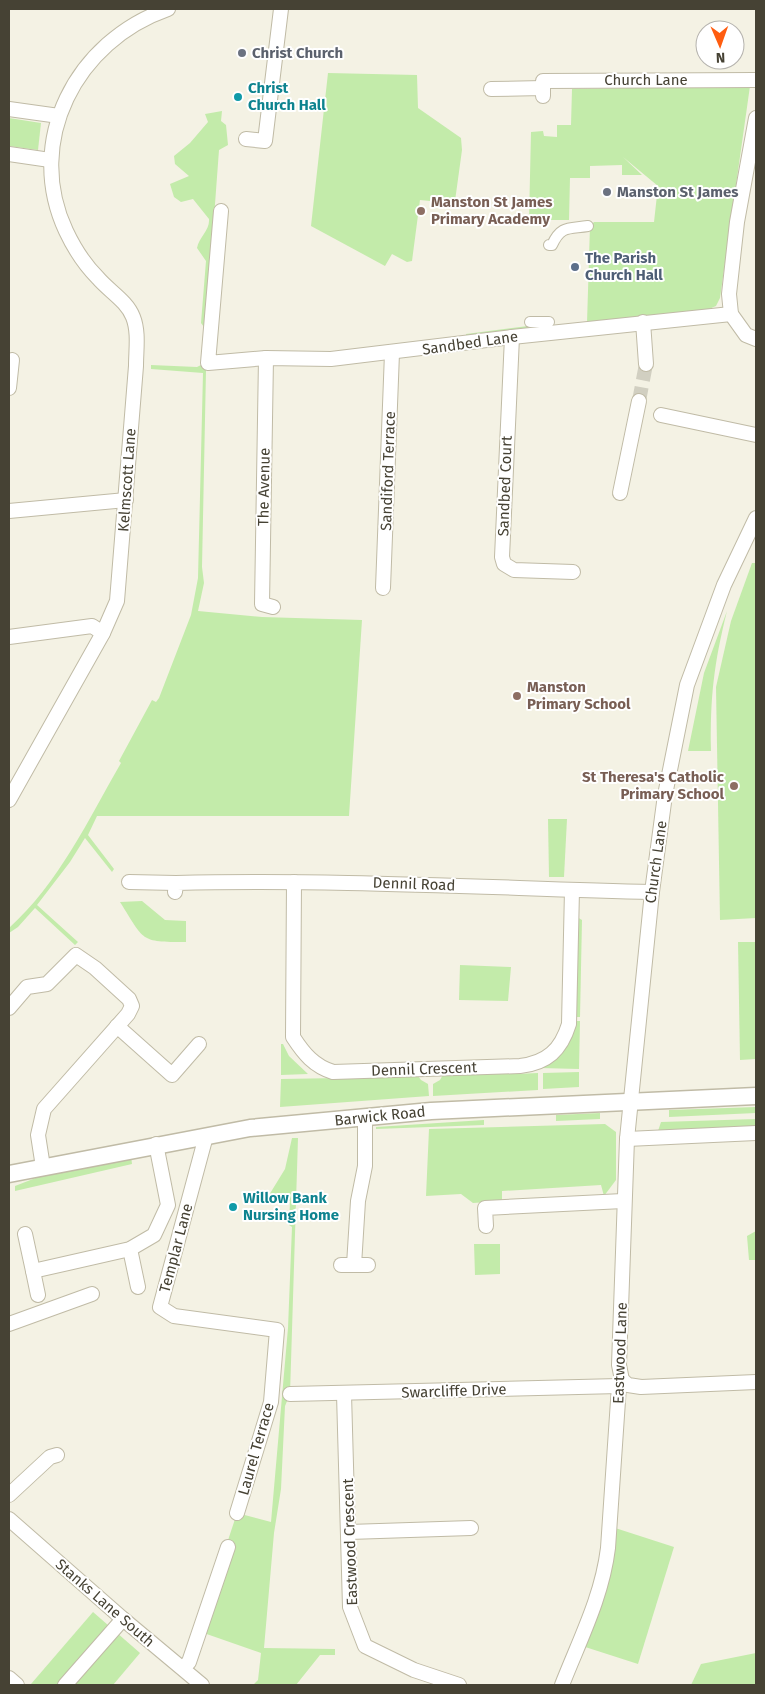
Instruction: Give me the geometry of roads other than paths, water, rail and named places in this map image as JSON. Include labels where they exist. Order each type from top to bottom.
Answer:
[{"type":"street","name":"Kelmscott Lane","points":[[9,800],[103,633],[117,601],[126,500],[136,326],[127,306],[98,279],[72,244],[56,203],[50,160],[59,116],[71,89],[98,53],[133,25],[168,9]]},
{"type":"street","points":[[246,139],[265,141],[281,9]]},
{"type":"street","name":"Church Lane","points":[[491,89],[542,93],[542,81],[756,80]]},
{"type":"street","points":[[9,110],[59,116]]},
{"type":"street","points":[[756,118],[737,222],[729,294],[731,314],[746,335],[756,339]]},
{"type":"street","points":[[9,154],[50,160]]},
{"type":"street","name":"Sandbed Lane","points":[[221,211],[208,363],[266,358],[331,359],[643,322],[731,314]]},
{"type":"street","points":[[549,245],[552,245],[557,233],[563,229],[588,226]]},
{"type":"street","points":[[530,322],[549,322]]},
{"type":"street","points":[[643,322],[646,364]]},
{"type":"street","name":"Sandbed Court","points":[[512,337],[502,558],[504,564],[514,570],[572,572]]},
{"type":"street","name":"Sandiford Terrace","points":[[383,588],[392,353]]},
{"type":"street","name":"The Avenue","points":[[266,358],[262,604],[273,607]]},
{"type":"street","points":[[9,388],[12,360]]},
{"type":"street","points":[[620,492],[639,401]]},
{"type":"street","points":[[661,415],[756,435]]},
{"type":"street","points":[[9,511],[126,500]]},
{"type":"street","name":"Church Lane","points":[[631,1102],[652,892],[665,795],[687,685],[724,586],[756,518]]},
{"type":"street","points":[[9,637],[92,626],[103,633]]},
{"type":"street","name":"Dennil Road","points":[[130,882],[176,887],[294,882],[372,882],[652,892]]},
{"type":"street","name":"Dennil Crescent","points":[[294,882],[293,1037],[303,1053],[319,1068],[333,1072],[520,1066],[531,1065],[552,1056],[561,1045],[569,1024],[572,890]]},
{"type":"street","points":[[9,1008],[27,987],[47,984],[76,955],[95,968],[130,1000],[132,1006],[118,1026],[44,1109],[38,1135],[43,1166]]},
{"type":"street","points":[[118,1026],[172,1075],[199,1044]]},
{"type":"street","name":"Barwick Road","points":[[9,1174],[156,1144],[250,1128],[431,1110],[756,1096]]},
{"type":"street","name":"Eastwood Lane","points":[[562,1685],[594,1610],[606,1571],[621,1383],[619,1365],[623,1201],[631,1102]]},
{"type":"street","points":[[355,1265],[358,1201],[365,1166],[365,1118]]},
{"type":"street","points":[[627,1138],[756,1134]]},
{"type":"street","name":"Templar Lane","points":[[206,1136],[160,1307],[174,1316],[277,1330],[275,1356]]},
{"type":"street","points":[[33,1272],[130,1249],[154,1235],[168,1205],[156,1144]]},
{"type":"street","points":[[486,1226],[486,1208],[623,1201]]},
{"type":"street","points":[[25,1234],[38,1294]]},
{"type":"street","points":[[130,1249],[138,1287]]},
{"type":"street","points":[[9,1324],[92,1294]]},
{"type":"street","name":"Laurel Terrace","points":[[238,1513],[271,1402],[275,1356]]},
{"type":"street","name":"Swarcliffe Drive","points":[[290,1394],[344,1394],[621,1383],[641,1387],[756,1382]]},
{"type":"street","name":"Eastwood Crescent","points":[[344,1394],[350,1607],[365,1646],[414,1670],[459,1685]]},
{"type":"street","points":[[9,1494],[50,1457],[57,1455]]},
{"type":"street","name":"Stanks Lane South","points":[[9,1519],[202,1685]]},
{"type":"street","points":[[348,1532],[471,1528]]},
{"type":"street","points":[[183,1668],[189,1662],[228,1547]]},
{"type":"street","points":[[65,1685],[123,1619]]},
{"type":"street","points":[[9,1678],[17,1685]]},
{"type":"tunnel","points":[[639,401],[646,364]]},
{"type":"place","name":"Christ Church","points":[[242,53]]},
{"type":"place","name":"Christ Church Hall","points":[[238,97]]},
{"type":"place","name":"Manston St James","points":[[607,192]]},
{"type":"place","name":"Manston St James Primary Academy","points":[[421,211]]},
{"type":"place","name":"The Parish Church Hall","points":[[575,267]]},
{"type":"place","name":"Manston Primary School","points":[[517,696]]},
{"type":"place","name":"St Theresa's Catholic Primary School","points":[[734,786]]},
{"type":"place","name":"Willow Bank Nursing Home","points":[[233,1207]]}]
